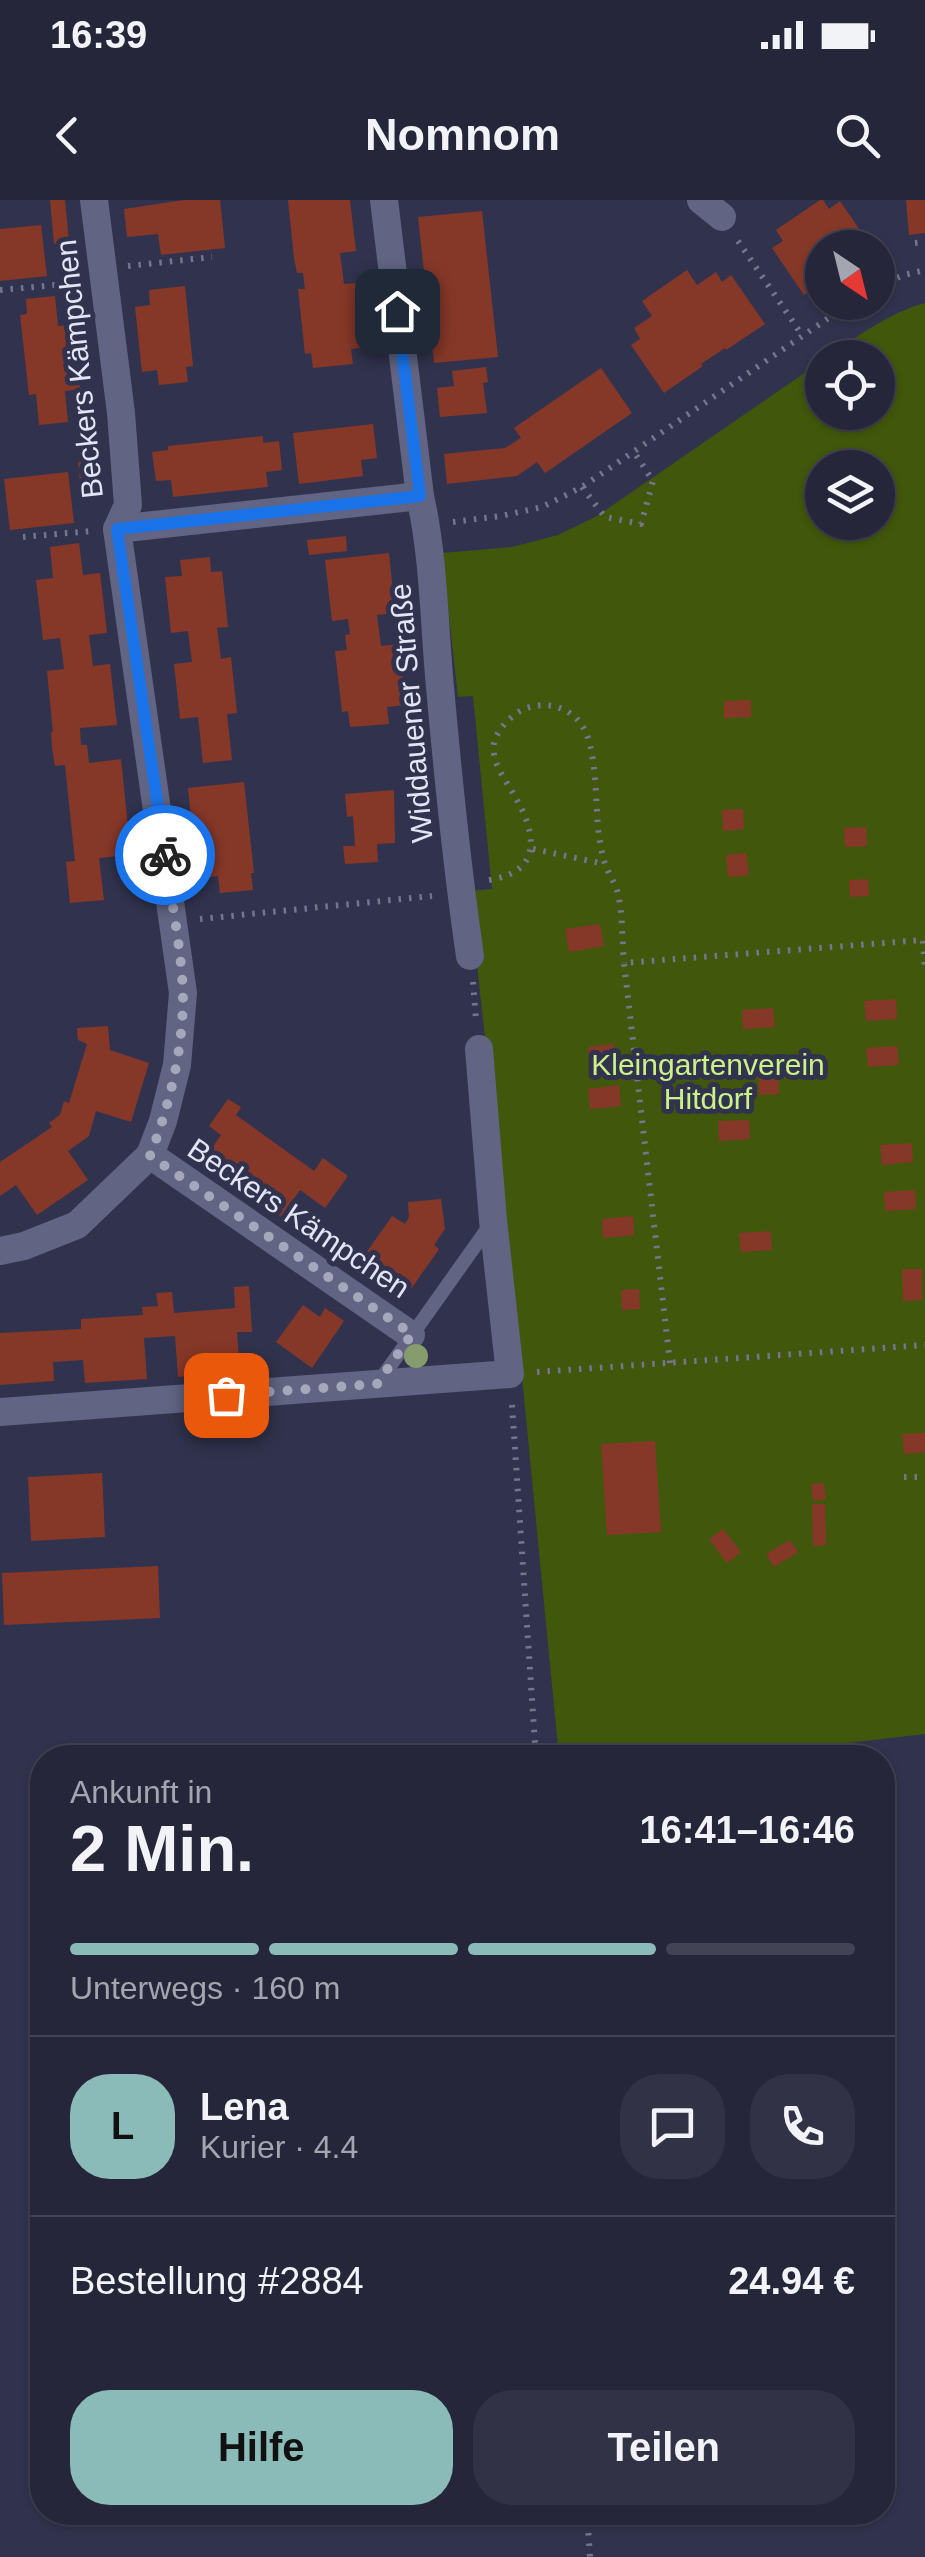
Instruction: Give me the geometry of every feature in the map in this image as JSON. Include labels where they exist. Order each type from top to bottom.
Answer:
[{"type":"street","name":"Beckers Kämpchen","points":[[0,1251],[77,1225],[150,1156],[163,1121],[180,1038],[183,993],[117,529],[128,505],[94,200]]},
{"type":"street","name":"Widdauener Straße","points":[[384,200],[426,525],[460,888],[470,956]]},
{"type":"street","name":"Beckers Kämpchen","points":[[117,529],[420,496]]},
{"type":"street","points":[[0,1412],[510,1374],[479,1050]]},
{"type":"street","name":"Beckers Kämpchen","points":[[150,1156],[412,1334]]},
{"type":"lane","points":[[377,1384],[493,1220]]},
{"type":"path","points":[[712,209],[802,335]]},
{"type":"path","points":[[914,243],[925,242]]},
{"type":"path","points":[[0,290],[212,257]]},
{"type":"path","points":[[895,279],[925,270]]},
{"type":"path","points":[[426,525],[542,507],[634,452],[825,320]]},
{"type":"path","points":[[582,486],[605,517],[642,524],[653,481],[634,452]]},
{"type":"path","points":[[23,537],[117,529]]},
{"type":"path","points":[[174,922],[460,888],[518,871],[532,849],[528,826],[494,757],[494,741],[514,715],[527,708],[559,706],[572,714],[584,726],[590,744],[604,864],[618,893],[670,1363]]},
{"type":"path","points":[[532,849],[604,864]]},
{"type":"path","points":[[624,962],[924,940],[925,971]]},
{"type":"path","points":[[470,956],[479,1050]]},
{"type":"path","points":[[535,1745],[510,1374],[925,1345]]},
{"type":"path","points":[[904,1477],[925,1477]]},
{"type":"path","points":[[589,2525],[590,2557]]},
{"type":"green space","name":"Kleingartenverein Hitdorf","points":[[925,303],[925,1734],[831,1745],[558,1745],[469,891],[492,889],[473,696],[458,697],[442,553],[512,547],[558,535],[597,516],[805,373],[805,430],[895,430],[895,340],[853,340],[886,320],[895,320],[895,315]]},
{"type":"building","points":[[50,200],[65,200],[69,242],[54,244]]},
{"type":"building","points":[[184,200],[220,200],[225,248],[161,255],[158,234],[127,237],[124,209]]},
{"type":"building","points":[[288,200],[350,200],[356,251],[340,253],[344,284],[359,283],[366,347],[351,349],[353,364],[313,368],[311,353],[305,354],[298,289],[305,289],[303,273],[297,273],[294,258]]},
{"type":"building","points":[[823,200],[829,209],[840,201],[860,230],[805,230],[804,295],[772,248],[783,241],[776,230]]},
{"type":"building","points":[[906,200],[925,200],[925,233],[909,235]]},
{"type":"building","points":[[482,211],[498,357],[434,363],[418,217]]},
{"type":"building","points":[[41,225],[47,276],[0,281],[0,229]]},
{"type":"building","points":[[687,270],[697,285],[716,272],[722,282],[731,275],[765,324],[701,364],[664,393],[631,345],[640,339],[634,328],[652,316],[642,301]]},
{"type":"building","points":[[185,286],[193,366],[186,367],[188,382],[159,385],[157,370],[142,372],[135,307],[150,305],[149,290]]},
{"type":"building","points":[[55,296],[58,326],[73,325],[80,389],[65,391],[68,422],[39,425],[36,394],[29,395],[20,315],[27,314],[26,299]]},
{"type":"building","points":[[486,367],[488,382],[483,383],[487,413],[440,417],[437,388],[454,386],[452,371]]},
{"type":"building","points":[[601,368],[632,413],[545,473],[537,462],[517,476],[447,484],[444,454],[505,448],[521,438],[514,428]]},
{"type":"building","points":[[373,424],[377,458],[361,460],[363,476],[299,484],[293,433]]},
{"type":"building","points":[[263,436],[263,443],[279,441],[282,470],[266,472],[268,487],[173,497],[171,480],[156,481],[152,452],[168,450],[168,446]]},
{"type":"building","points":[[93,460],[97,490],[81,491],[78,462]]},
{"type":"building","points":[[68,472],[74,523],[10,530],[4,479]]},
{"type":"building","points":[[346,536],[347,551],[309,555],[307,540]]},
{"type":"building","points":[[79,543],[83,575],[100,573],[107,633],[89,635],[93,666],[110,664],[117,725],[80,728],[81,745],[87,745],[89,763],[121,759],[131,855],[99,858],[104,900],[70,903],[66,862],[75,861],[65,765],[55,766],[52,747],[47,671],[64,669],[60,638],[43,640],[36,580],[53,578],[50,547]]},
{"type":"building","points":[[389,553],[395,613],[377,615],[381,646],[399,644],[406,705],[387,707],[389,724],[350,727],[348,711],[342,712],[335,651],[347,650],[348,619],[332,621],[325,560]]},
{"type":"building","points":[[210,557],[211,572],[222,571],[228,627],[217,628],[221,659],[231,657],[237,713],[227,714],[232,760],[203,763],[198,717],[180,719],[174,664],[192,662],[188,631],[171,633],[165,577],[182,576],[180,560]]},
{"type":"building","points":[[751,700],[751,717],[724,718],[724,701]]},
{"type":"building","points":[[244,782],[253,890],[220,893],[218,876],[197,879],[188,788]]},
{"type":"building","points":[[394,790],[395,843],[377,844],[378,862],[345,864],[343,846],[355,846],[353,816],[347,817],[345,794]]},
{"type":"building","points":[[743,809],[744,829],[723,831],[722,810]]},
{"type":"building","points":[[866,827],[867,846],[845,847],[844,828]]},
{"type":"building","points":[[746,853],[749,875],[728,877],[726,855]]},
{"type":"building","points":[[868,879],[869,896],[850,897],[849,880]]},
{"type":"building","points":[[600,924],[604,946],[569,952],[565,929]]},
{"type":"building","points":[[896,999],[897,1019],[866,1021],[864,1001]]},
{"type":"building","points":[[773,1008],[775,1027],[743,1029],[742,1010]]},
{"type":"building","points":[[108,1026],[110,1050],[149,1063],[131,1122],[96,1111],[89,1136],[68,1151],[88,1180],[37,1215],[16,1185],[0,1196],[0,1162],[52,1127],[49,1123],[60,1115],[64,1101],[69,1103],[87,1044],[78,1040],[77,1028]]},
{"type":"building","points":[[614,1044],[617,1065],[590,1069],[588,1047]]},
{"type":"building","points":[[897,1046],[899,1065],[868,1067],[866,1048]]},
{"type":"building","points":[[778,1062],[779,1094],[759,1095],[758,1063]]},
{"type":"building","points":[[619,1085],[621,1106],[590,1109],[588,1089]]},
{"type":"building","points":[[228,1099],[241,1107],[236,1115],[314,1171],[323,1158],[348,1176],[325,1208],[300,1190],[281,1217],[203,1161],[221,1135],[209,1126]]},
{"type":"building","points":[[749,1120],[750,1139],[719,1141],[718,1121]]},
{"type":"building","points":[[912,1143],[913,1162],[882,1165],[880,1145]]},
{"type":"building","points":[[915,1190],[916,1209],[885,1211],[884,1192]]},
{"type":"building","points":[[441,1199],[445,1229],[434,1245],[439,1249],[402,1302],[355,1269],[392,1216],[405,1224],[409,1217],[408,1202]]},
{"type":"building","points":[[633,1216],[634,1235],[603,1238],[602,1219]]},
{"type":"building","points":[[771,1231],[772,1250],[741,1252],[739,1233]]},
{"type":"building","points":[[902,1269],[922,1269],[922,1300],[903,1301]]},
{"type":"building","points":[[249,1286],[252,1332],[237,1332],[240,1373],[178,1377],[175,1336],[144,1338],[147,1379],[85,1383],[83,1360],[53,1362],[54,1381],[0,1385],[0,1333],[81,1329],[81,1319],[143,1315],[142,1307],[158,1306],[156,1293],[172,1292],[174,1313],[235,1308],[234,1287]]},
{"type":"building","points":[[639,1289],[640,1309],[622,1310],[621,1290]]},
{"type":"building","points":[[303,1305],[320,1317],[325,1308],[344,1321],[312,1368],[276,1342]]},
{"type":"building","points":[[925,1433],[925,1452],[904,1454],[902,1434]]},
{"type":"building","points":[[655,1441],[661,1532],[607,1535],[601,1444]]},
{"type":"building","points":[[102,1473],[105,1537],[31,1541],[28,1477]]},
{"type":"building","points":[[824,1483],[826,1499],[813,1501],[811,1484]]},
{"type":"building","points":[[812,1504],[825,1504],[826,1545],[813,1546]]},
{"type":"building","points":[[723,1529],[741,1552],[727,1563],[709,1539]]},
{"type":"building","points":[[790,1540],[798,1552],[774,1567],[766,1554]]},
{"type":"building","points":[[158,1566],[160,1618],[4,1625],[2,1573]]},
{"type":"way so far","points":[[165,855],[183,993],[177,1064],[150,1156],[412,1334],[377,1384],[226,1395]]},
{"type":"route","points":[[165,855],[117,529],[420,496],[397,311]]}]
